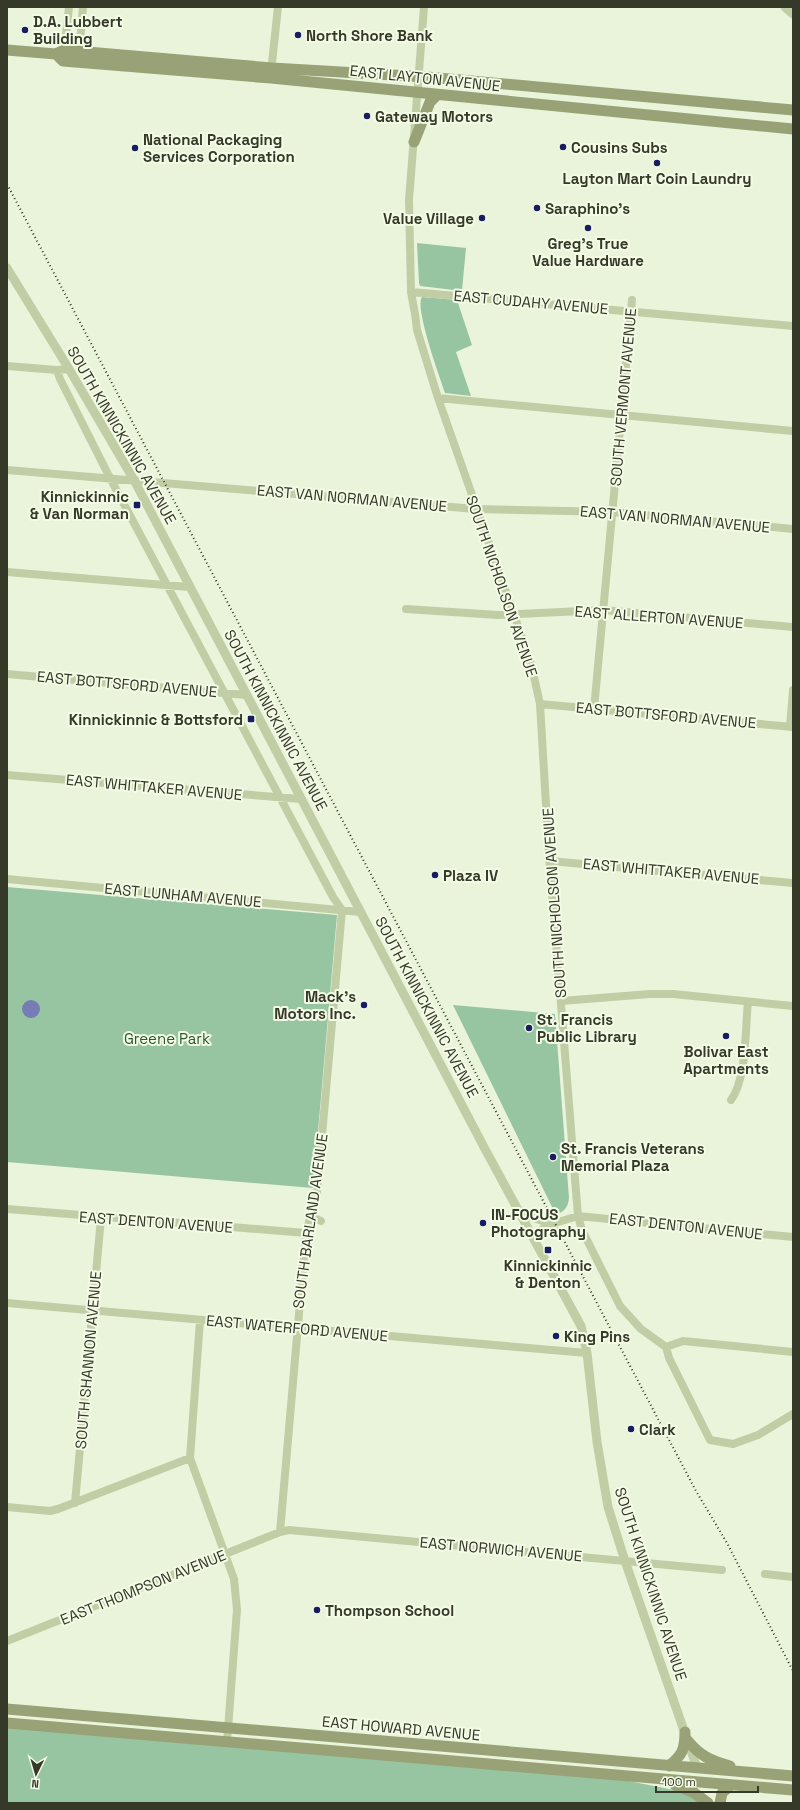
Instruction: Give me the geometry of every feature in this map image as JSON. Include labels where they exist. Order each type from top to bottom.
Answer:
[{"type":"main road","name":"EAST LAYTON AVENUE","points":[[7,50],[271,73],[417,93],[793,129]]},
{"type":"main road","name":"EAST LAYTON AVENUE","points":[[271,73],[418,77],[793,110]]},
{"type":"main road","points":[[414,142],[430,102],[437,95]]},
{"type":"main road","name":"EAST HOWARD AVENUE","points":[[7,1709],[793,1776]]},
{"type":"main road","name":"EAST HOWARD AVENUE","points":[[7,1723],[793,1790]]},
{"type":"main road","points":[[669,1766],[679,1758],[683,1750],[686,1736]]},
{"type":"main road","points":[[686,1736],[695,1750],[706,1758],[749,1773]]},
{"type":"main road","name":"SOUTH KINNICKINNIC AVENUE","points":[[697,1768],[709,1803]]},
{"type":"main road","points":[[649,1778],[687,1789],[709,1803]]},
{"type":"main road","points":[[720,1803],[725,1789],[731,1785]]},
{"type":"street","points":[[61,55],[69,7]]},
{"type":"street","points":[[79,57],[83,7]]},
{"type":"street","points":[[271,73],[278,7]]},
{"type":"street","name":"SOUTH NICHOLSON AVENUE","points":[[424,7],[409,200],[411,292],[417,330],[438,398],[515,614],[531,663],[540,704],[550,861],[578,1216],[582,1230],[620,1306],[641,1329],[666,1347]]},
{"type":"street","points":[[785,7],[793,14]]},
{"type":"street","name":"SOUTH KINNICKINNIC AVENUE","points":[[7,268],[69,369],[134,480],[530,1235],[581,1326],[587,1353],[602,1477],[608,1507],[625,1561],[697,1768]]},
{"type":"street","name":"EAST CUDAHY AVENUE","points":[[411,292],[793,326]]},
{"type":"street","name":"SOUTH VERMONT AVENUE","points":[[594,709],[632,300]]},
{"type":"street","points":[[7,366],[57,370],[69,369]]},
{"type":"street","name":"SOUTH KINNICKINNIC AVENUE","points":[[57,370],[60,379],[110,478],[333,897],[342,910]]},
{"type":"street","points":[[438,398],[793,431]]},
{"type":"street","name":"EAST VAN NORMAN AVENUE","points":[[7,470],[476,508],[612,512],[793,529]]},
{"type":"street","points":[[7,572],[189,587]]},
{"type":"street","name":"EAST ALLERTON AVENUE","points":[[406,608],[477,614],[604,610],[793,627]]},
{"type":"street","name":"EAST BOTTSFORD AVENUE","points":[[7,674],[246,694]]},
{"type":"street","points":[[791,727],[793,690]]},
{"type":"street","name":"EAST BOTTSFORD AVENUE","points":[[540,704],[791,727]]},
{"type":"street","name":"EAST WHITTAKER AVENUE","points":[[7,775],[301,799]]},
{"type":"street","name":"EAST WHITTAKER AVENUE","points":[[550,861],[793,883]]},
{"type":"street","name":"EAST LUNHAM AVENUE","points":[[7,879],[360,912]]},
{"type":"street","name":"SOUTH BARLAND AVENUE","points":[[280,1532],[296,1328],[306,1233],[317,1192],[342,910]]},
{"type":"street","points":[[561,1001],[650,994],[673,994],[793,1006]]},
{"type":"street","points":[[731,1100],[736,1092],[741,1078],[748,1002]]},
{"type":"street","name":"EAST DENTON AVENUE","points":[[7,1209],[101,1218],[306,1233]]},
{"type":"street","points":[[517,1210],[552,1224]]},
{"type":"street","points":[[311,1216],[321,1221]]},
{"type":"street","points":[[530,1235],[552,1224],[578,1216]]},
{"type":"street","name":"EAST DENTON AVENUE","points":[[578,1216],[793,1237]]},
{"type":"street","name":"SOUTH SHANNON AVENUE","points":[[75,1503],[101,1218]]},
{"type":"street","name":"EAST WATERFORD AVENUE","points":[[7,1303],[587,1353]]},
{"type":"street","points":[[200,1320],[190,1458],[234,1579],[237,1610],[227,1742]]},
{"type":"street","points":[[793,1352],[683,1341],[666,1347],[669,1358],[710,1440],[733,1444],[758,1435],[793,1414]]},
{"type":"street","points":[[7,1507],[50,1511],[75,1503],[190,1458]]},
{"type":"street","name":"EAST NORWICH AVENUE","points":[[280,1532],[289,1530],[342,1534],[722,1570]]},
{"type":"street","name":"EAST THOMPSON AVENUE","points":[[7,1641],[280,1532]]},
{"type":"street","points":[[765,1574],[793,1577]]},
{"type":"green space","points":[[417,243],[466,248],[462,291],[420,286]]},
{"type":"green space","points":[[422,297],[457,300],[472,345],[456,352],[471,396],[445,393],[424,328],[420,303]]},
{"type":"green space","name":"Greene Park","points":[[7,887],[337,915],[313,1188],[7,1162]]},
{"type":"green space","points":[[453,1005],[555,1014],[569,1198],[566,1208],[556,1215]]},
{"type":"green space","points":[[7,1727],[623,1780],[685,1792],[701,1803],[7,1803]]},
{"type":"water","points":[[27,1000],[35,1000],[40,1005],[38,1016],[35,1018],[27,1018],[22,1013],[22,1005]]},
{"type":"railway","points":[[7,184],[696,1491],[727,1543],[793,1671]]},
{"type":"place","name":"D.A. Lubbert Building","points":[[25,30]]},
{"type":"place","name":"North Shore Bank","points":[[298,35]]},
{"type":"place","name":"Gateway Motors","points":[[367,116]]},
{"type":"place","name":"Cousins Subs","points":[[563,147]]},
{"type":"place","name":"National Packaging Services Corporation","points":[[135,148]]},
{"type":"place","name":"Layton Mart Coin Laundry","points":[[657,163]]},
{"type":"place","name":"Saraphino's","points":[[537,208]]},
{"type":"place","name":"Value Village","points":[[482,218]]},
{"type":"place","name":"Greg's True Value Hardware","points":[[588,228]]},
{"type":"place","name":"Kinnickinnic & Van Norman","points":[[137,505]]},
{"type":"place","name":"Kinnickinnic & Bottsford","points":[[251,719]]},
{"type":"place","name":"Plaza IV","points":[[435,875]]},
{"type":"place","name":"Mack's Motors Inc.","points":[[364,1005]]},
{"type":"place","name":"St. Francis Public Library","points":[[529,1028]]},
{"type":"place","name":"Bolivar East Apartments","points":[[726,1036]]},
{"type":"place","name":"St. Francis Veterans Memorial Plaza","points":[[553,1157]]},
{"type":"place","name":"IN-FOCUS Photography","points":[[483,1223]]},
{"type":"place","name":"Kinnickinnic & Denton","points":[[548,1250]]},
{"type":"place","name":"King Pins","points":[[556,1336]]},
{"type":"place","name":"Clark","points":[[631,1429]]},
{"type":"place","name":"Thompson School","points":[[317,1610]]}]
